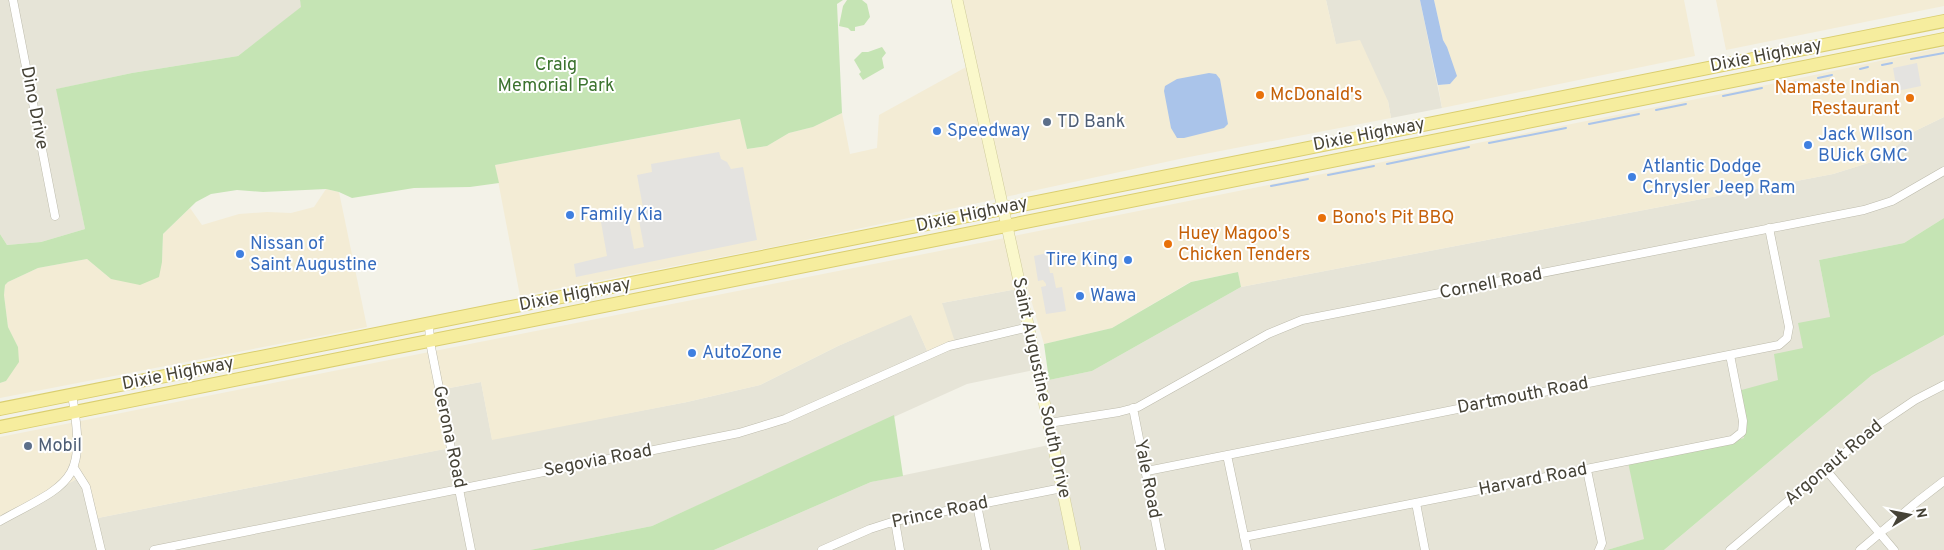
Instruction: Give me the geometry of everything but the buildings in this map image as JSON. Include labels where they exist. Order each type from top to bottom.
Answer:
[{"type":"main road","name":"Dixie Highway","points":[[0,409],[1944,21]]},
{"type":"main road","name":"Dixie Highway","points":[[0,427],[257,374],[430,342],[1944,39]]},
{"type":"main road","points":[[1801,50],[1805,66]]},
{"type":"main road","points":[[702,270],[705,286]]},
{"type":"main road","points":[[255,359],[257,374]]},
{"type":"street","name":"Dino Drive","points":[[13,0],[55,216]]},
{"type":"street","name":"Saint Augustine South Drive","points":[[957,0],[1029,327],[1075,550]]},
{"type":"street","points":[[1631,83],[1634,101]]},
{"type":"street","points":[[1313,147],[1316,164]]},
{"type":"street","name":"Cornell Road","points":[[1049,423],[1120,412],[1150,402],[1268,334],[1302,320],[1878,206],[1906,194],[1944,171]]},
{"type":"street","name":"Dartmouth Road","points":[[1147,471],[1778,345],[1783,342],[1789,333],[1769,228]]},
{"type":"street","name":"Gerona Road","points":[[429,324],[430,342],[471,550]]},
{"type":"street","name":"Segovia Road","points":[[154,550],[762,427],[785,419],[950,346],[1029,327]]},
{"type":"street","name":"Harvard Road","points":[[1244,537],[1732,440],[1739,436],[1744,427],[1744,421],[1730,355]]},
{"type":"street","name":"Argonaut Road","points":[[1730,550],[1885,420],[1915,400],[1944,385]]},
{"type":"street","points":[[0,520],[56,489],[74,468],[78,444],[72,395]]},
{"type":"street","name":"Yale Road","points":[[1133,408],[1162,550]]},
{"type":"street","points":[[1227,456],[1247,550]]},
{"type":"street","points":[[74,468],[86,487],[100,550]]},
{"type":"street","points":[[1588,470],[1602,543],[1599,550]]},
{"type":"street","points":[[1826,470],[1894,550]]},
{"type":"street","points":[[1860,550],[1944,481]]},
{"type":"street","name":"Prince Road","points":[[822,550],[870,529],[894,521],[1062,488]]},
{"type":"street","points":[[1416,503],[1424,550]]},
{"type":"street","points":[[977,505],[986,550]]},
{"type":"street","points":[[894,521],[900,550]]},
{"type":"shaded area","points":[[0,0],[300,0],[302,7],[238,56],[132,73],[57,89],[85,229],[41,242],[7,245],[0,234]]},
{"type":"shaded area","points":[[962,0],[1326,0],[1336,44],[1360,40],[1388,101],[1391,118],[1184,158],[1005,197]]},
{"type":"shaded area","points":[[1326,0],[1420,0],[1442,108],[1391,118],[1388,101],[1336,45]]},
{"type":"shaded area","points":[[1434,0],[1684,0],[1695,56],[1442,108],[1438,85],[1450,84],[1447,47],[1443,40]]},
{"type":"shaded area","points":[[1716,0],[1944,0],[1944,6],[1726,50]]},
{"type":"shaded area","points":[[1944,47],[1944,117],[1913,132],[1881,159],[1833,174],[1241,287],[1238,272],[1190,282],[1112,328],[1044,344],[1014,236],[1791,80]]},
{"type":"shaded area","points":[[1917,63],[1921,86],[1897,91],[1893,68]]},
{"type":"shaded area","points":[[968,66],[997,199],[778,246],[520,296],[495,165],[741,119],[747,149],[767,146],[789,133],[813,127],[842,113],[850,154],[877,148],[879,115]]},
{"type":"shaded area","points":[[1944,117],[1944,218],[1904,243],[1819,260],[1830,317],[1778,380],[1744,438],[1629,462],[1645,539],[1607,550],[1079,550],[1044,381],[1092,371],[1241,287],[1833,174],[1881,159],[1913,132]]},
{"type":"shaded area","points":[[719,152],[721,159],[727,162],[731,169],[743,167],[757,240],[576,277],[574,264],[607,256],[601,222],[628,217],[634,249],[644,247],[638,215],[644,213],[637,175],[652,172],[651,164]]},
{"type":"shaded area","points":[[326,189],[339,192],[367,327],[0,398],[0,383],[6,381],[18,347],[8,327],[4,295],[5,285],[8,282],[38,268],[87,259],[111,279],[162,262],[163,234],[190,208],[202,225],[239,214],[291,213],[314,207]]},
{"type":"shaded area","points":[[1005,238],[1017,289],[942,303],[956,345],[929,355],[911,315],[838,346],[760,385],[687,402],[492,440],[481,382],[439,390],[450,448],[93,519],[82,476],[0,521],[0,437]]},
{"type":"shaded area","points":[[1047,253],[1050,273],[1053,273],[1056,288],[1062,287],[1066,311],[1046,314],[1041,287],[1046,286],[1046,284],[1043,280],[1038,281],[1034,256]]},
{"type":"shaded area","points":[[1017,289],[1034,370],[967,384],[652,526],[530,550],[0,550],[0,521],[82,476],[93,519],[449,448],[439,390],[481,382],[492,439],[687,402],[760,385],[838,346],[911,314],[929,355],[942,303]]},
{"type":"shaded area","points":[[1944,335],[1944,550],[1664,550],[1872,375]]},
{"type":"shaded area","points":[[1049,445],[1070,550],[714,550],[871,482]]},
{"type":"green space","name":"Craig Memorial Park","points":[[300,0],[843,0],[837,4],[842,113],[813,127],[789,133],[767,146],[747,149],[740,119],[495,165],[499,183],[470,187],[414,188],[352,198],[326,189],[263,192],[237,190],[211,194],[196,202],[163,234],[162,262],[159,277],[140,285],[111,279],[87,259],[38,268],[8,282],[5,285],[4,295],[8,327],[18,347],[19,362],[6,381],[0,383],[0,234],[7,245],[41,242],[85,229],[56,89],[132,73],[238,56],[301,7]]},
{"type":"green space","points":[[847,0],[862,0],[867,4],[870,17],[864,25],[855,27],[855,31],[839,26],[843,6]]},
{"type":"green space","points":[[882,47],[886,53],[882,58],[884,68],[863,80],[854,60],[862,52]]},
{"type":"green space","points":[[1944,218],[1944,335],[1872,375],[1664,550],[1607,550],[1644,539],[1628,462],[1744,438],[1738,391],[1778,380],[1774,354],[1803,348],[1798,323],[1830,317],[1819,260],[1904,243]]},
{"type":"green space","points":[[1238,272],[1241,287],[1092,371],[1049,380],[1044,344],[1112,328],[1191,282]]},
{"type":"green space","points":[[894,415],[903,476],[871,482],[714,550],[530,550],[652,526]]},
{"type":"water","points":[[1420,0],[1434,0],[1443,40],[1457,76],[1450,84],[1438,85]]},
{"type":"water","points":[[1209,73],[1216,74],[1220,79],[1228,124],[1224,128],[1177,138],[1171,128],[1164,91],[1165,86],[1177,79]]},
{"type":"waterway","points":[[1911,59],[1944,53]]},
{"type":"waterway","points":[[1882,65],[1892,63]]},
{"type":"waterway","points":[[1860,69],[1868,67]]},
{"type":"waterway","points":[[1818,78],[1832,75]]},
{"type":"waterway","points":[[1780,85],[1799,82]]},
{"type":"waterway","points":[[1723,96],[1762,88]]},
{"type":"waterway","points":[[1656,110],[1686,104]]},
{"type":"waterway","points":[[1589,124],[1639,114]]},
{"type":"waterway","points":[[1489,143],[1566,128]]},
{"type":"waterway","points":[[1387,164],[1469,147]]},
{"type":"waterway","points":[[1328,175],[1374,166]]},
{"type":"waterway","points":[[1271,186],[1308,179]]},
{"type":"place","name":"McDonald's","points":[[1260,95]]},
{"type":"place","name":"Namaste Indian Restaurant","points":[[1910,98]]},
{"type":"place","name":"TD Bank","points":[[1047,122]]},
{"type":"place","name":"Speedway","points":[[937,131]]},
{"type":"place","name":"Jack WIlson BUick GMC","points":[[1808,145]]},
{"type":"place","name":"Atlantic Dodge Chrysler Jeep Ram","points":[[1632,177]]},
{"type":"place","name":"Family Kia","points":[[570,215]]},
{"type":"place","name":"Bono's Pit BBQ","points":[[1322,218]]},
{"type":"place","name":"Huey Magoo's Chicken Tenders","points":[[1168,244]]},
{"type":"place","name":"Nissan of Saint Augustine","points":[[240,254]]},
{"type":"place","name":"Tire King","points":[[1128,260]]},
{"type":"place","name":"Wawa","points":[[1080,296]]},
{"type":"place","name":"AutoZone","points":[[692,353]]},
{"type":"place","name":"Mobil","points":[[28,446]]}]
